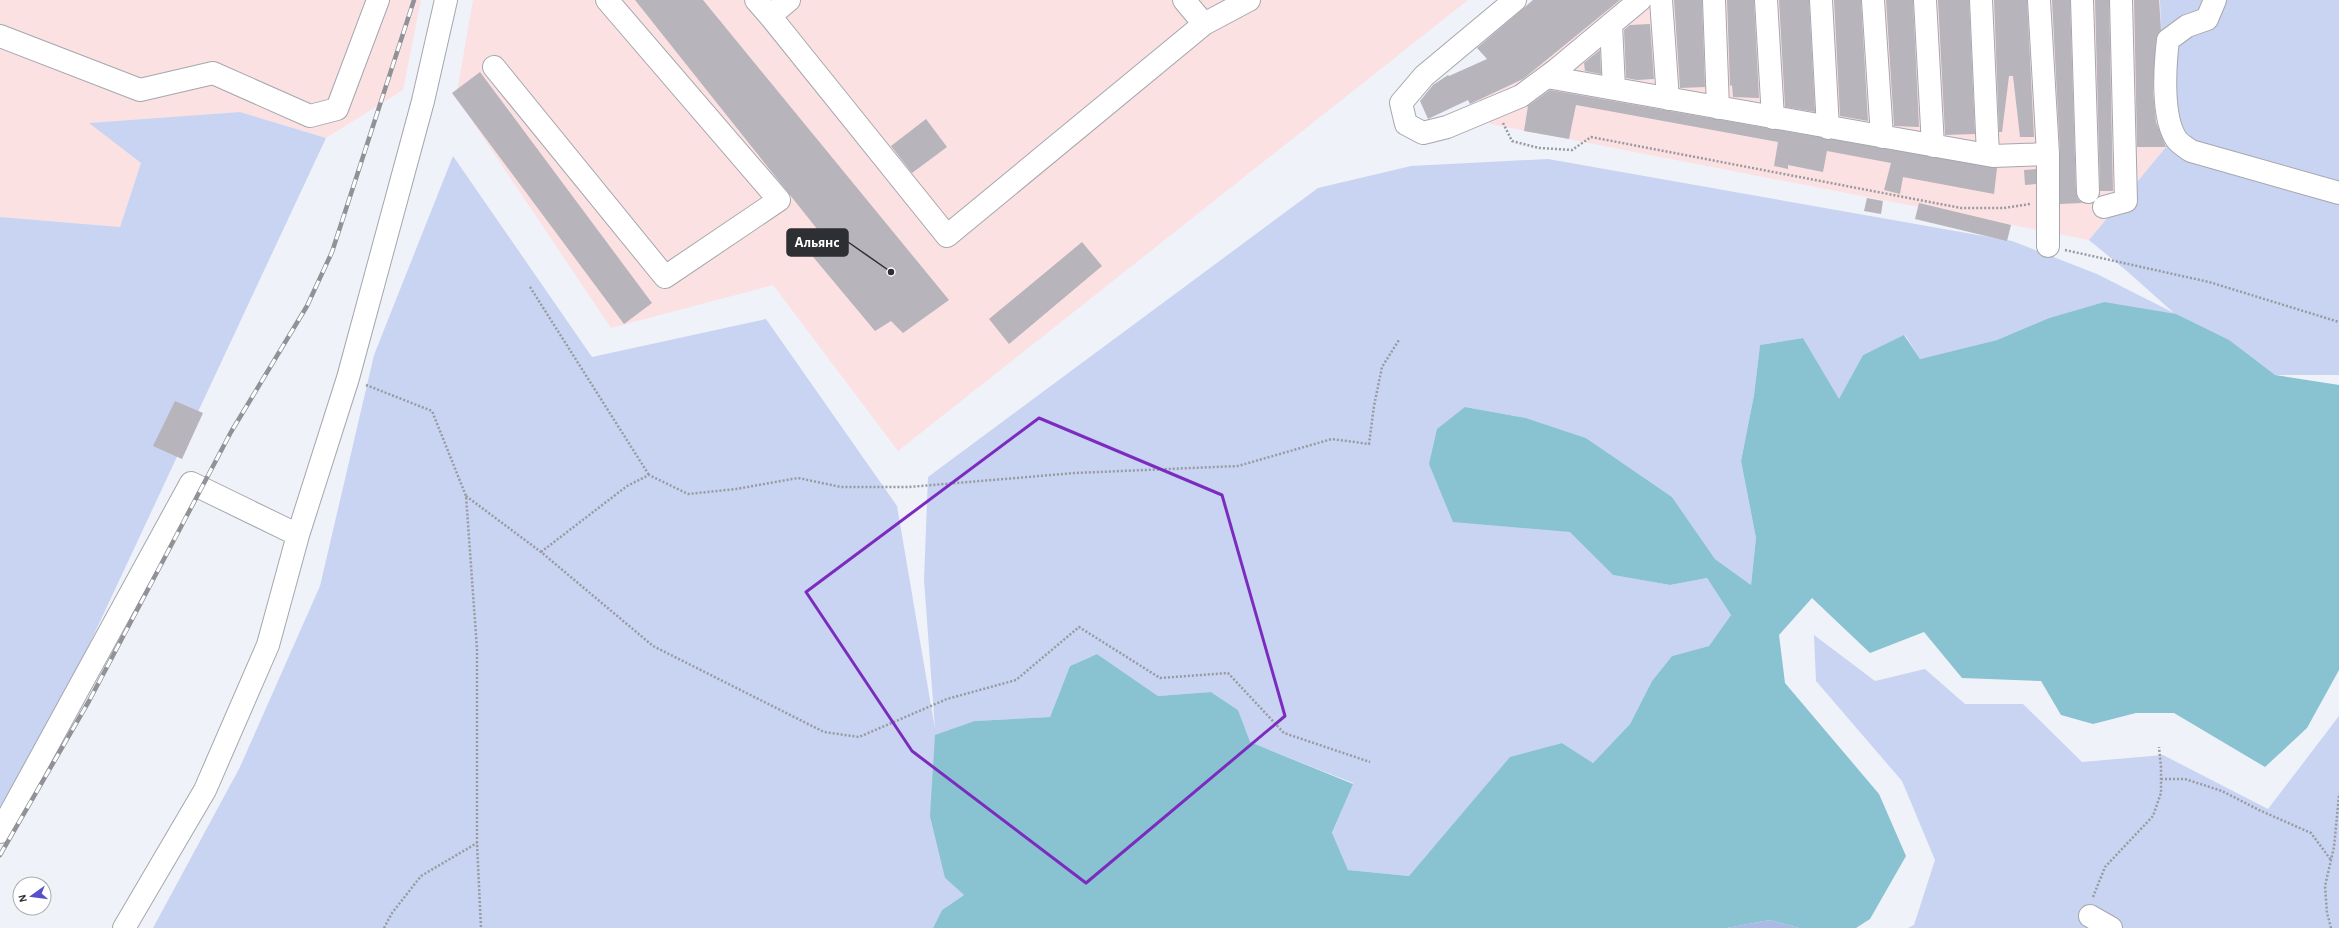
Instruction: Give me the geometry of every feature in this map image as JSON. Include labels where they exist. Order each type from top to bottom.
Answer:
[{"type":"lane","points":[[0,36],[140,90],[213,73],[310,116],[337,109],[378,0]]},
{"type":"lane","points":[[124,928],[208,783],[268,644],[298,535],[348,378],[423,101],[446,0]]},
{"type":"lane","points":[[494,66],[665,277],[778,200],[607,0]]},
{"type":"lane","points":[[756,0],[947,236],[1204,24],[1249,0]]},
{"type":"lane","points":[[770,16],[789,0]]},
{"type":"lane","points":[[1184,0],[1204,24]]},
{"type":"lane","points":[[1515,0],[1424,76],[1401,103],[1406,124],[1423,133],[1447,127],[1521,96],[1547,77],[1640,0]]},
{"type":"lane","points":[[1661,0],[1668,99]]},
{"type":"lane","points":[[1714,0],[1718,108]]},
{"type":"lane","points":[[1766,0],[1773,118]]},
{"type":"lane","points":[[1821,0],[1828,128]]},
{"type":"lane","points":[[1874,0],[1882,137]]},
{"type":"lane","points":[[1925,0],[1933,146]]},
{"type":"lane","points":[[1981,0],[1988,156]]},
{"type":"lane","points":[[2040,0],[2048,154],[2048,246]]},
{"type":"lane","points":[[2082,0],[2088,192]]},
{"type":"lane","points":[[2104,207],[2126,201],[2121,0]]},
{"type":"lane","points":[[2214,0],[2207,19],[2187,26],[2168,40],[2163,76],[2168,113],[2176,140],[2191,151],[2339,194]]},
{"type":"lane","points":[[1611,24],[1614,89]]},
{"type":"lane","points":[[1547,77],[1988,156],[2048,154]]},
{"type":"lane","points":[[0,832],[191,483],[298,535]]},
{"type":"lane","points":[[2090,916],[2111,928]]},
{"type":"path","points":[[1494,107],[1512,141],[1539,148],[1572,150],[1591,137],[1961,208],[2004,208],[2048,202]]},
{"type":"path","points":[[2048,246],[2209,282],[2339,322]]},
{"type":"path","points":[[530,287],[648,475],[688,494],[736,489],[798,478],[841,487],[909,487],[1075,473],[1238,466],[1332,439],[1369,444],[1374,406],[1382,367],[1399,340]]},
{"type":"path","points":[[348,378],[432,411],[466,496],[477,649],[477,843],[480,928]]},
{"type":"path","points":[[541,552],[627,486],[648,475]]},
{"type":"path","points":[[466,496],[541,552],[653,646],[824,732],[859,737],[947,699],[1016,680],[1078,627],[1160,678],[1228,673],[1284,733],[1370,762]]},
{"type":"path","points":[[2090,916],[2091,901],[2105,867],[2153,816],[2161,793],[2159,748]]},
{"type":"path","points":[[2161,779],[2185,779],[2222,791],[2259,810],[2311,833],[2331,860]]},
{"type":"path","points":[[2331,928],[2327,913],[2325,886],[2334,847],[2339,795]]},
{"type":"path","points":[[384,928],[392,913],[421,876],[477,843]]},
{"type":"highlighted area","points":[[1039,418],[1222,495],[1285,716],[1086,883],[912,751],[806,592]]},
{"type":"shaded area","points":[[0,0],[421,0],[403,90],[326,138],[240,112],[90,123],[141,163],[120,227],[0,217]]},
{"type":"shaded area","points":[[473,0],[1468,0],[898,451],[773,285],[611,328],[456,97]]},
{"type":"shaded area","points":[[1573,0],[2160,0],[2166,147],[2089,240],[1490,124],[1476,92]]},
{"type":"shaded area","points":[[2160,0],[2339,0],[2339,375],[2275,375],[2104,302],[2049,318],[1997,340],[1920,359],[1905,335],[1863,355],[1839,400],[1803,338],[1760,345],[1754,395],[1741,461],[1756,538],[1751,585],[1715,559],[1672,497],[1586,438],[1526,418],[1465,407],[1513,525],[1571,532],[1613,575],[1670,585],[1707,578],[1731,615],[1709,646],[1672,656],[1652,681],[1630,724],[1593,763],[1562,743],[1510,758],[1409,876],[1348,870],[1332,834],[1353,783],[1249,742],[1238,710],[1211,692],[1158,696],[1097,654],[1070,666],[1050,717],[975,721],[945,878],[964,895],[942,910],[933,928],[153,928],[240,767],[320,586],[374,355],[453,156],[592,357],[766,319],[897,506],[935,729],[924,580],[928,477],[1318,188],[1411,166],[1548,159],[2012,241],[2097,274],[2174,313],[2089,240],[2166,147]]},
{"type":"shaded area","points":[[240,112],[326,138],[39,752],[0,808],[0,217],[120,227],[141,163],[89,123]]},
{"type":"shaded area","points":[[2104,302],[2176,314],[2229,340],[2275,375],[2339,385],[2339,670],[2307,728],[2265,767],[2174,713],[2136,713],[2093,724],[2061,715],[2041,681],[1962,678],[1924,632],[1870,653],[1812,598],[1779,635],[1785,683],[1879,794],[1906,856],[1870,919],[1856,928],[1799,928],[1770,920],[1727,928],[933,928],[942,910],[964,895],[945,878],[930,816],[935,735],[975,721],[1050,717],[1070,666],[1097,654],[1158,696],[1211,692],[1238,710],[1250,742],[1353,784],[1332,833],[1348,870],[1409,876],[1510,757],[1562,743],[1593,763],[1630,724],[1652,681],[1672,656],[1709,646],[1731,615],[1707,578],[1670,585],[1613,575],[1570,532],[1453,522],[1429,464],[1437,429],[1465,407],[1526,418],[1586,438],[1672,497],[1715,559],[1751,585],[1756,538],[1741,461],[1754,395],[1760,345],[1803,338],[1839,399],[1863,355],[1904,335],[1920,359],[1997,340],[2049,318]]},
{"type":"shaded area","points":[[1814,635],[1875,681],[1925,669],[1965,704],[2023,704],[2082,762],[2163,755],[2268,809],[2339,716],[2339,928],[1908,928],[1914,925],[1935,860],[1902,781],[1816,681]]},
{"type":"shaded area","points":[[1770,920],[1799,928],[1727,928]]},
{"type":"building","points":[[635,0],[703,0],[949,300],[903,333],[891,321],[875,331],[809,252],[825,239]]},
{"type":"building","points":[[1533,0],[1620,0],[1523,79],[1470,104],[1468,100],[1428,119],[1420,101],[1433,85],[1448,75],[1449,76],[1487,59],[1477,48]]},
{"type":"building","points":[[1674,0],[1702,0],[1705,87],[1680,88]]},
{"type":"building","points":[[1727,0],[1754,0],[1759,98],[1733,97],[1732,85],[1730,86]]},
{"type":"building","points":[[1779,0],[1809,0],[1815,112],[1785,107]]},
{"type":"building","points":[[1834,0],[1861,0],[1868,121],[1840,116]]},
{"type":"building","points":[[1886,0],[1913,0],[1919,127],[1894,126]]},
{"type":"building","points":[[1938,0],[1969,0],[1975,134],[1945,135]]},
{"type":"building","points":[[1994,0],[2027,0],[2034,137],[2020,137],[2013,76],[2009,76],[2002,132],[1999,132]]},
{"type":"building","points":[[2052,0],[2070,0],[2076,192],[2078,199],[2082,203],[2060,204],[2060,153]]},
{"type":"building","points":[[2095,0],[2109,0],[2113,191],[2100,191]]},
{"type":"building","points":[[2134,0],[2159,0],[2161,30],[2156,39],[2153,92],[2156,122],[2166,147],[2137,147]]},
{"type":"building","points":[[1650,24],[1654,79],[1637,80],[1626,78],[1624,30],[1630,25]]},
{"type":"building","points":[[1600,50],[1601,74],[1585,71],[1584,63]]},
{"type":"building","points":[[480,72],[652,303],[624,324],[452,93]]},
{"type":"building","points":[[1550,90],[1997,168],[1994,194],[1903,177],[1900,194],[1884,190],[1891,163],[1827,151],[1823,172],[1788,165],[1788,169],[1774,166],[1778,142],[1576,105],[1569,139],[1524,131],[1528,106]]},
{"type":"building","points":[[926,119],[947,147],[912,173],[891,146]]},
{"type":"building","points":[[2036,169],[2036,184],[2025,185],[2024,170]]},
{"type":"building","points":[[1867,198],[1883,201],[1881,214],[1864,211]]},
{"type":"building","points":[[1919,203],[2011,225],[2007,241],[1915,219]]},
{"type":"building","points":[[1082,242],[1102,266],[1009,344],[989,319]]},
{"type":"building","points":[[175,401],[203,413],[182,459],[153,446]]},
{"type":"railway","points":[[0,855],[89,701],[231,432],[307,306],[332,252],[414,0]]},
{"type":"place","name":"Альянс","points":[[891,272]]}]
